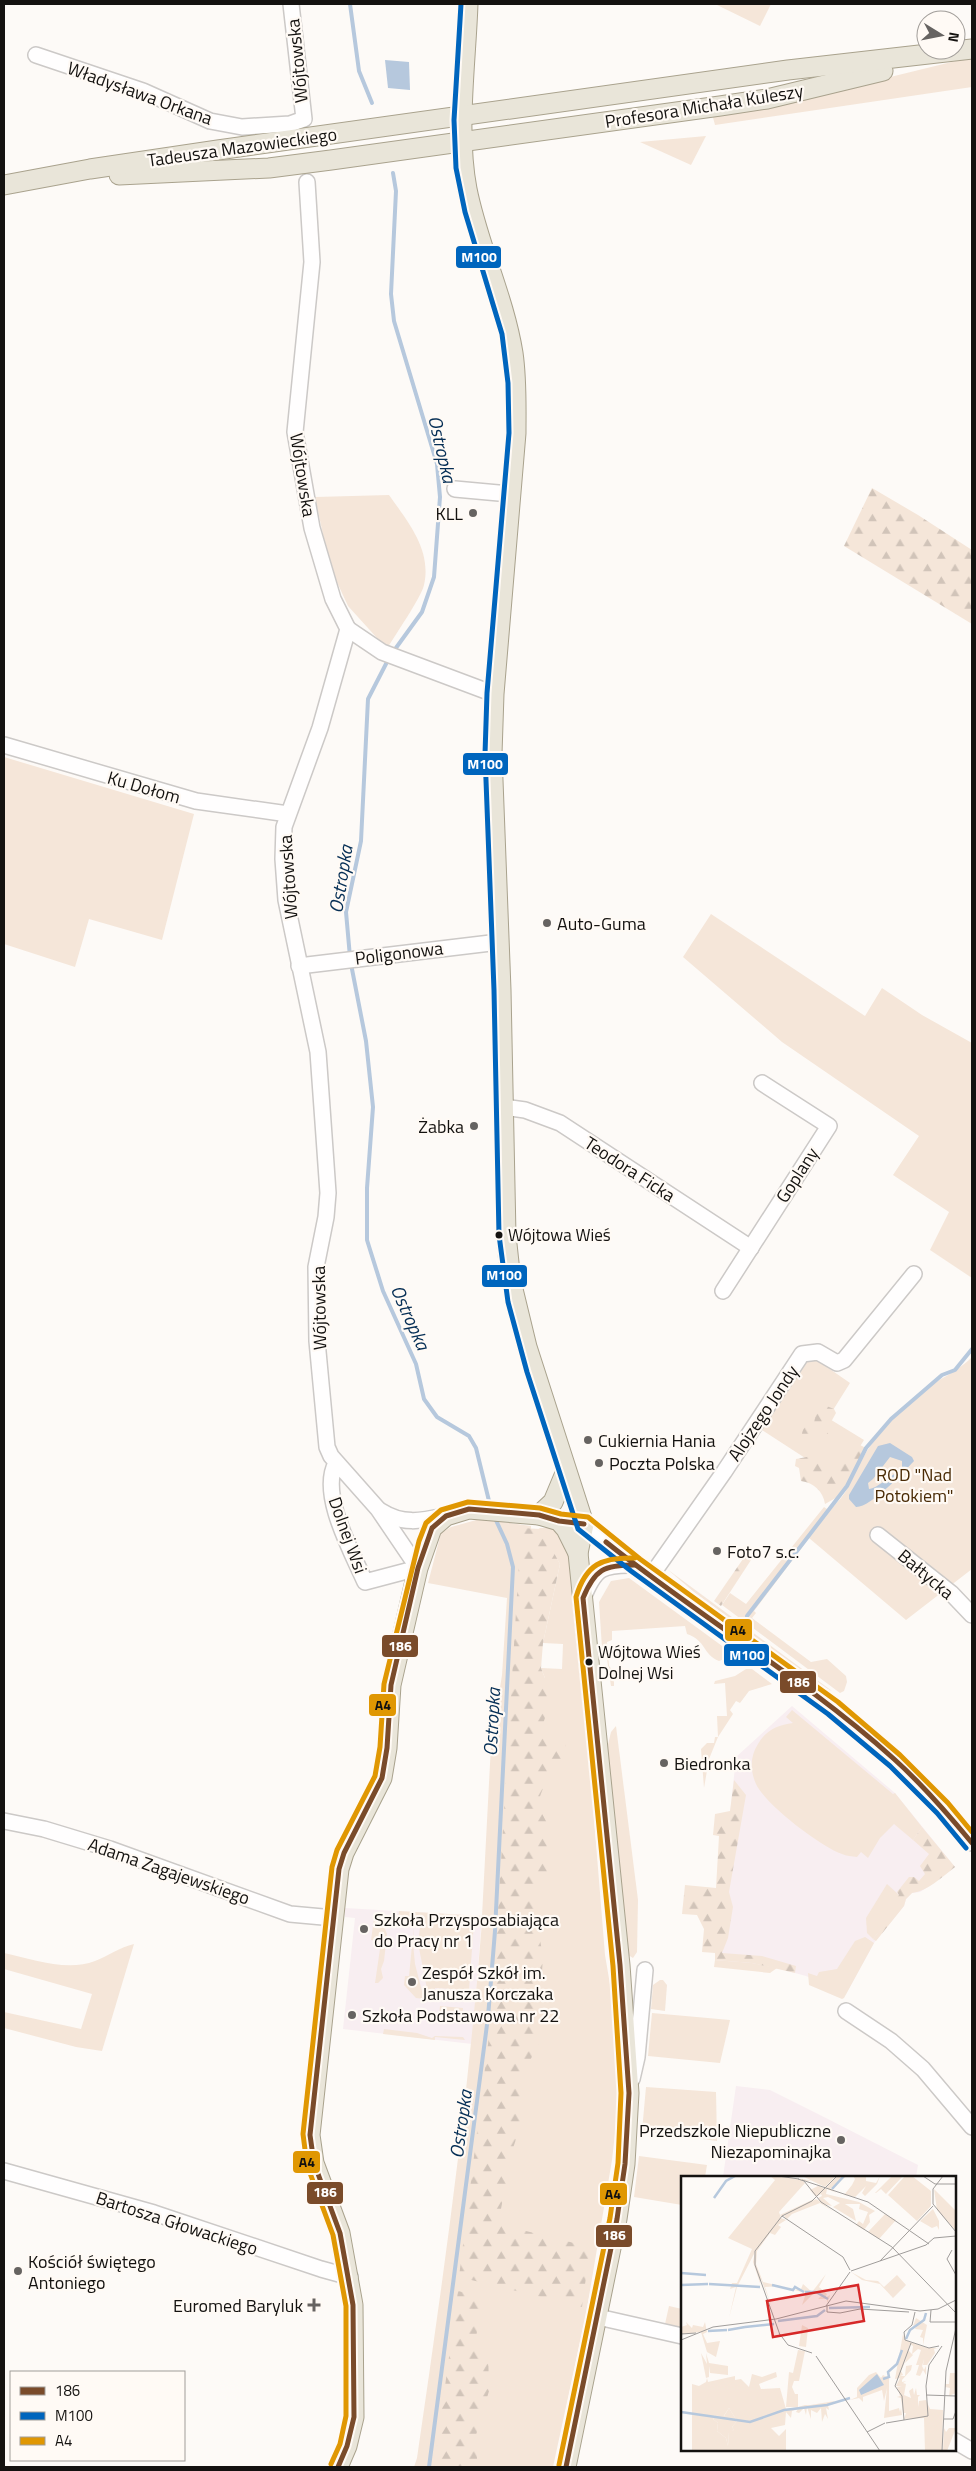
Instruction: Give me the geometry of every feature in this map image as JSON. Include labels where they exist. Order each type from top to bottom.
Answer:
[{"type":"main road","points":[[468,4],[463,117],[467,188],[478,236],[503,313],[512,352],[517,390],[494,694],[492,754],[505,1220],[511,1281],[534,1370],[584,1524],[578,1553],[620,1965],[629,2093],[625,2164],[598,2317],[566,2467]]},
{"type":"main road","name":"Profesora Michała Kuleszy","points":[[463,117],[788,70],[972,49]]},
{"type":"main road","name":"Profesora Michała Kuleszy","points":[[463,142],[766,98],[972,49]]},
{"type":"main road","name":"Tadeusza Mazowieckiego","points":[[4,185],[198,153],[463,117]]},
{"type":"main road","name":"Tadeusza Mazowieckiego","points":[[22,182],[268,168],[463,142]]},
{"type":"main road","points":[[539,1515],[554,1502],[566,1471]]},
{"type":"main road","points":[[338,2467],[347,2446],[354,2417],[353,2306],[350,2276],[340,2233],[314,2163],[310,2135],[339,1869],[344,1853],[382,1778],[387,1748],[392,1685],[418,1568],[432,1528],[446,1516],[469,1509],[539,1515],[560,1521],[578,1553]]},
{"type":"street","name":"Wójtowska","points":[[291,4],[304,119]]},
{"type":"street","name":"Władysława Orkana","points":[[36,55],[143,91],[210,121],[242,127],[290,124],[304,119]]},
{"type":"street","name":"Wójtowska","points":[[307,182],[312,262],[295,432],[312,528],[333,599],[348,629],[301,787],[284,827],[286,900],[318,1052],[328,1193],[326,1217],[316,1267],[318,1341],[327,1447],[336,1463],[378,1509],[418,1568]]},
{"type":"street","points":[[455,488],[510,494]]},
{"type":"street","points":[[348,629],[382,652],[494,694]]},
{"type":"street","name":"Ku Dołom","points":[[4,745],[196,801],[288,814]]},
{"type":"street","name":"Poligonowa","points":[[299,966],[498,942]]},
{"type":"street","name":"Goplany","points":[[723,1291],[829,1126],[762,1083]]},
{"type":"street","name":"Teodora Ficka","points":[[503,1107],[525,1110],[560,1123],[750,1248]]},
{"type":"street","name":"Alojzego Jondy","points":[[651,1576],[724,1472],[802,1354],[818,1352],[831,1362],[837,1363],[844,1360],[914,1274]]},
{"type":"street","name":"Dolnej Wsi","points":[[336,1463],[331,1476],[332,1497],[341,1525],[365,1582],[418,1568]]},
{"type":"street","name":"Wójtowska","points":[[378,1509],[403,1522],[446,1516]]},
{"type":"street","points":[[560,1521],[584,1524],[635,1565],[833,1708],[888,1754],[943,1808],[972,1844]]},
{"type":"street","name":"Bałtycka","points":[[878,1535],[951,1593],[972,1615]]},
{"type":"street","points":[[583,1598],[590,1582],[603,1568],[619,1564],[635,1565]]},
{"type":"street","name":"Adama Zagajewskiego","points":[[4,1821],[44,1829],[110,1849],[290,1914],[334,1918]]},
{"type":"street","points":[[629,2093],[637,2057],[645,1970]]},
{"type":"street","points":[[846,2011],[891,2041],[923,2069],[972,2127]]},
{"type":"street","name":"Bartosza Głowackiego","points":[[4,2171],[154,2213],[321,2269],[350,2276]]},
{"type":"street","points":[[598,2317],[681,2336]]},
{"type":"street","points":[[956,2441],[972,2451]]},
{"type":"shaded area","points":[[792,1706],[895,1793],[955,1867],[928,1887],[920,1892],[912,1893],[906,1899],[904,1906],[874,1943],[846,1994],[806,1976],[769,1966],[715,1960],[736,1757]]},
{"type":"shaded area","name":"Zespół Szkół im. Janusza Korczaka","points":[[345,1908],[482,1916],[472,2044],[343,2029],[355,1918],[345,1917]]},
{"type":"shaded area","points":[[736,2086],[770,2090],[918,2165],[916,2176],[723,2176]]},
{"type":"green space","points":[[715,4],[771,4],[760,26]]},
{"type":"green space","points":[[972,57],[972,87],[715,125],[712,114],[784,103]]},
{"type":"green space","points":[[706,136],[691,165],[640,142]]},
{"type":"green space","points":[[872,488],[972,550],[972,624],[844,546]]},
{"type":"green space","points":[[389,495],[417,537],[425,560],[426,572],[424,585],[418,599],[387,649],[348,606],[330,567],[315,497]]},
{"type":"green space","points":[[4,757],[194,814],[162,940],[89,919],[75,967],[4,944]]},
{"type":"green space","points":[[711,914],[865,1016],[882,988],[922,1015],[972,1043],[972,1278],[930,1250],[949,1212],[893,1175],[919,1136],[782,1042],[683,957]]},
{"type":"green space","points":[[811,1356],[850,1383],[828,1418],[864,1440],[839,1480],[762,1430]]},
{"type":"green space","name":"ROD \"Nad Potokiem\"","points":[[972,1357],[972,1569],[906,1620],[809,1538],[754,1611],[756,1613],[752,1618],[811,1662],[827,1659],[846,1676],[847,1682],[844,1691],[840,1693],[722,1605],[730,1593],[746,1604],[824,1507],[830,1511],[841,1498],[867,1450],[886,1426],[929,1386],[958,1369]]},
{"type":"green space","points":[[824,1405],[834,1409],[836,1413],[826,1431],[829,1435],[824,1440],[818,1437],[802,1445],[804,1428],[814,1423],[816,1412]]},
{"type":"green space","points":[[854,1442],[866,1448],[841,1495],[825,1504],[817,1488],[801,1481],[799,1468],[795,1466],[796,1459],[812,1456],[828,1467],[844,1457]]},
{"type":"green space","points":[[480,1519],[531,1526],[524,1676],[545,1678],[541,1668],[562,1669],[563,1644],[543,1643],[560,1564],[539,1528],[555,1528],[568,1544],[583,1682],[605,1955],[616,2020],[621,2080],[612,2160],[586,2314],[553,2467],[414,2467],[427,2391],[454,2191],[470,2057],[482,1922],[474,1922],[469,1990],[435,1988],[434,1999],[429,1999],[418,1943],[421,1920],[398,1918],[399,1911],[482,1916],[491,1745],[502,1675],[507,1598],[428,1583],[441,1533],[451,1527]]},
{"type":"green space","points":[[521,1528],[541,1529],[560,1564],[543,1643],[541,1668],[552,1696],[543,1724],[550,1733],[566,1742],[564,1760],[547,1778],[537,1804],[548,1825],[547,1878],[537,1894],[538,1928],[543,1957],[541,1985],[533,2014],[538,2023],[539,2043],[523,2074],[521,2094],[524,2116],[513,2148],[498,2224],[590,2247],[582,2307],[459,2277],[492,2012]]},
{"type":"green space","points":[[745,1556],[751,1560],[721,1606],[714,1601]]},
{"type":"green space","points":[[667,1569],[832,1691],[821,1686],[694,1592]]},
{"type":"green space","points":[[629,1578],[729,1651],[727,1658],[719,1661],[710,1655],[698,1640],[687,1634],[685,1626],[612,1631],[612,1640],[607,1642],[609,1666],[614,1672],[614,1686],[611,1686],[606,1652],[602,1648],[599,1602],[611,1581]]},
{"type":"green space","points":[[746,1669],[752,1669],[772,1684],[749,1691],[740,1703],[736,1701],[730,1710],[733,1714],[718,1737],[717,1716],[727,1716],[725,1683],[714,1684],[715,1681],[735,1676]]},
{"type":"green space","points":[[792,1710],[893,1794],[895,1793],[922,1827],[913,1840],[894,1824],[880,1838],[868,1858],[861,1852],[857,1857],[845,1855],[832,1850],[808,1834],[771,1803],[756,1784],[752,1769],[752,1759],[755,1749],[765,1735],[777,1727],[793,1723],[786,1717]]},
{"type":"green space","points":[[616,1726],[638,1900],[637,1952],[633,1958],[625,1953],[605,1757],[611,1732]]},
{"type":"green space","points":[[715,1737],[718,1737],[709,1759],[704,1788],[701,1749],[707,1743],[714,1743]]},
{"type":"green space","points":[[734,1780],[746,1795],[729,1892],[733,1907],[728,1938],[722,1953],[762,1956],[796,1966],[795,1973],[752,1963],[715,1960],[715,1953],[702,1952],[704,1929],[697,1915],[682,1914],[685,1885],[716,1888],[719,1836],[713,1835],[715,1814],[730,1811]]},
{"type":"green space","points":[[922,1827],[955,1867],[929,1887],[912,1893],[876,1941],[873,1939],[895,1910],[894,1902],[899,1895],[897,1892],[909,1877],[914,1877],[919,1881],[925,1874],[920,1866],[929,1854],[913,1840]]},
{"type":"green space","points":[[887,1884],[899,1895],[896,1910],[873,1939],[867,1933],[866,1918]]},
{"type":"green space","points":[[374,1919],[383,1924],[387,1934],[384,1961],[381,1969],[383,1978],[378,1983],[375,1983],[381,1942],[371,1940]]},
{"type":"green space","points":[[414,1925],[415,1964],[424,1999],[416,1998],[404,1985],[405,1976],[409,1976]]},
{"type":"green space","points":[[865,1937],[874,1943],[844,1998],[842,1999],[809,1985],[808,1973],[817,1976],[819,1972],[837,1969],[855,1941]]},
{"type":"green space","points":[[134,1944],[102,2051],[76,2047],[4,2028],[4,2012],[81,2029],[92,1994],[4,1969],[4,1953],[61,1965],[73,1965],[95,1961]]},
{"type":"green space","points":[[715,1960],[752,1963],[777,1968],[770,1973],[714,1967]]},
{"type":"green space","points":[[663,1980],[667,1985],[665,2011],[651,2009],[653,1985]]},
{"type":"green space","points":[[440,2006],[463,2008],[462,2019],[439,2017]]},
{"type":"green space","points":[[652,2013],[730,2020],[720,2063],[648,2056]]},
{"type":"green space","points":[[384,2029],[417,2033],[432,2038],[435,2036],[463,2037],[465,2040],[435,2037],[435,2040],[383,2034]]},
{"type":"green space","points":[[646,2087],[716,2092],[717,2141],[642,2131]]},
{"type":"green space","points":[[639,2156],[707,2165],[705,2176],[681,2176],[681,2205],[634,2197]]},
{"type":"green space","points":[[458,2291],[482,2297],[475,2345],[488,2348],[489,2391],[476,2435],[477,2459],[475,2467],[434,2467]]},
{"type":"green space","points":[[669,2306],[681,2309],[681,2327],[665,2324]]},
{"type":"water","points":[[385,60],[409,62],[410,90],[388,88]]},
{"type":"water","points":[[890,1443],[912,1457],[914,1461],[878,1496],[862,1506],[856,1507],[849,1499],[849,1495],[878,1446]],"holes":[[[890,1457],[902,1461],[902,1467],[895,1473],[881,1484],[869,1489],[868,1483]]]},
{"type":"waterway","name":"Ostropka","points":[[350,4],[359,71],[372,103]]},
{"type":"waterway","name":"Ostropka","points":[[393,173],[396,191],[391,294],[394,321],[437,464],[440,497],[434,577],[422,612],[393,652]]},
{"type":"waterway","name":"Ostropka","points":[[350,957],[346,912],[361,841],[368,699],[389,658]]},
{"type":"waterway","name":"Ostropka","points":[[351,964],[366,1041],[373,1107],[367,1188],[367,1240],[383,1291],[416,1364],[424,1399],[437,1417],[469,1436],[476,1448],[490,1505]]},
{"type":"waterway","points":[[747,1616],[847,1486],[866,1448],[891,1419],[942,1375],[955,1370],[972,1349]]},
{"type":"waterway","name":"Ostropka","points":[[429,2467],[488,2017],[495,1931],[513,1567],[507,1544],[494,1516]]},
{"type":"transit line","name":"M100","points":[[461,4],[454,120],[456,168],[465,212],[502,334],[508,383],[509,433],[487,693],[485,754],[494,990],[499,1235],[508,1302],[527,1372],[578,1529],[631,1571],[828,1714],[890,1766],[937,1813],[966,1848]]},
{"type":"transit line","name":"A4","points":[[331,2464],[340,2444],[346,2416],[346,2306],[333,2235],[307,2165],[303,2134],[332,1867],[337,1850],[375,1776],[380,1747],[384,1684],[419,1541],[426,1523],[441,1510],[468,1502],[540,1508],[561,1514],[588,1517],[640,1559],[838,1702],[900,1755],[948,1803],[972,1832]]},
{"type":"transit line","name":"186","points":[[338,2467],[347,2446],[354,2417],[353,2305],[340,2233],[314,2163],[310,2135],[339,1869],[344,1853],[382,1778],[387,1748],[391,1685],[418,1568],[432,1528],[446,1516],[469,1509],[539,1515],[559,1521],[584,1524]]},
{"type":"transit line","name":"186","points":[[606,1542],[789,1675],[860,1730],[915,1779],[972,1843]]},
{"type":"transit line","name":"A4","points":[[559,2465],[610,2218],[618,2163],[621,2093],[613,1966],[576,1597],[585,1577],[597,1565],[613,1559],[635,1558]]},
{"type":"transit line","name":"186","points":[[566,2467],[617,2219],[625,2164],[629,2093],[620,1965],[583,1598],[587,1588],[602,1571],[615,1566],[635,1565]]},
{"type":"place","name":"KLL","points":[[473,513]]},
{"type":"place","name":"Auto-Guma","points":[[547,923]]},
{"type":"place","name":"Żabka","points":[[474,1126]]},
{"type":"place","name":"Wójtowa Wieś","points":[[499,1235]]},
{"type":"place","name":"Cukiernia Hania","points":[[588,1440]]},
{"type":"place","name":"Poczta Polska","points":[[599,1463]]},
{"type":"place","name":"Foto7 s.c.","points":[[717,1551]]},
{"type":"place","name":"Wójtowa Wieś Dolnej Wsi","points":[[589,1662]]},
{"type":"place","name":"Biedronka","points":[[664,1763]]},
{"type":"place","name":"Szkoła Przysposabiająca do Pracy nr 1","points":[[364,1929]]},
{"type":"place","name":"Zespół Szkół im. Janusza Korczaka","points":[[412,1982]]},
{"type":"place","name":"Szkoła Podstawowa nr 22","points":[[352,2015]]},
{"type":"place","name":"Przedszkole Niepubliczne Niezapominajka","points":[[841,2140]]},
{"type":"place","name":"Kościół świętego Antoniego","points":[[18,2271]]},
{"type":"place","name":"Euromed Baryluk","points":[[314,2305]]}]
